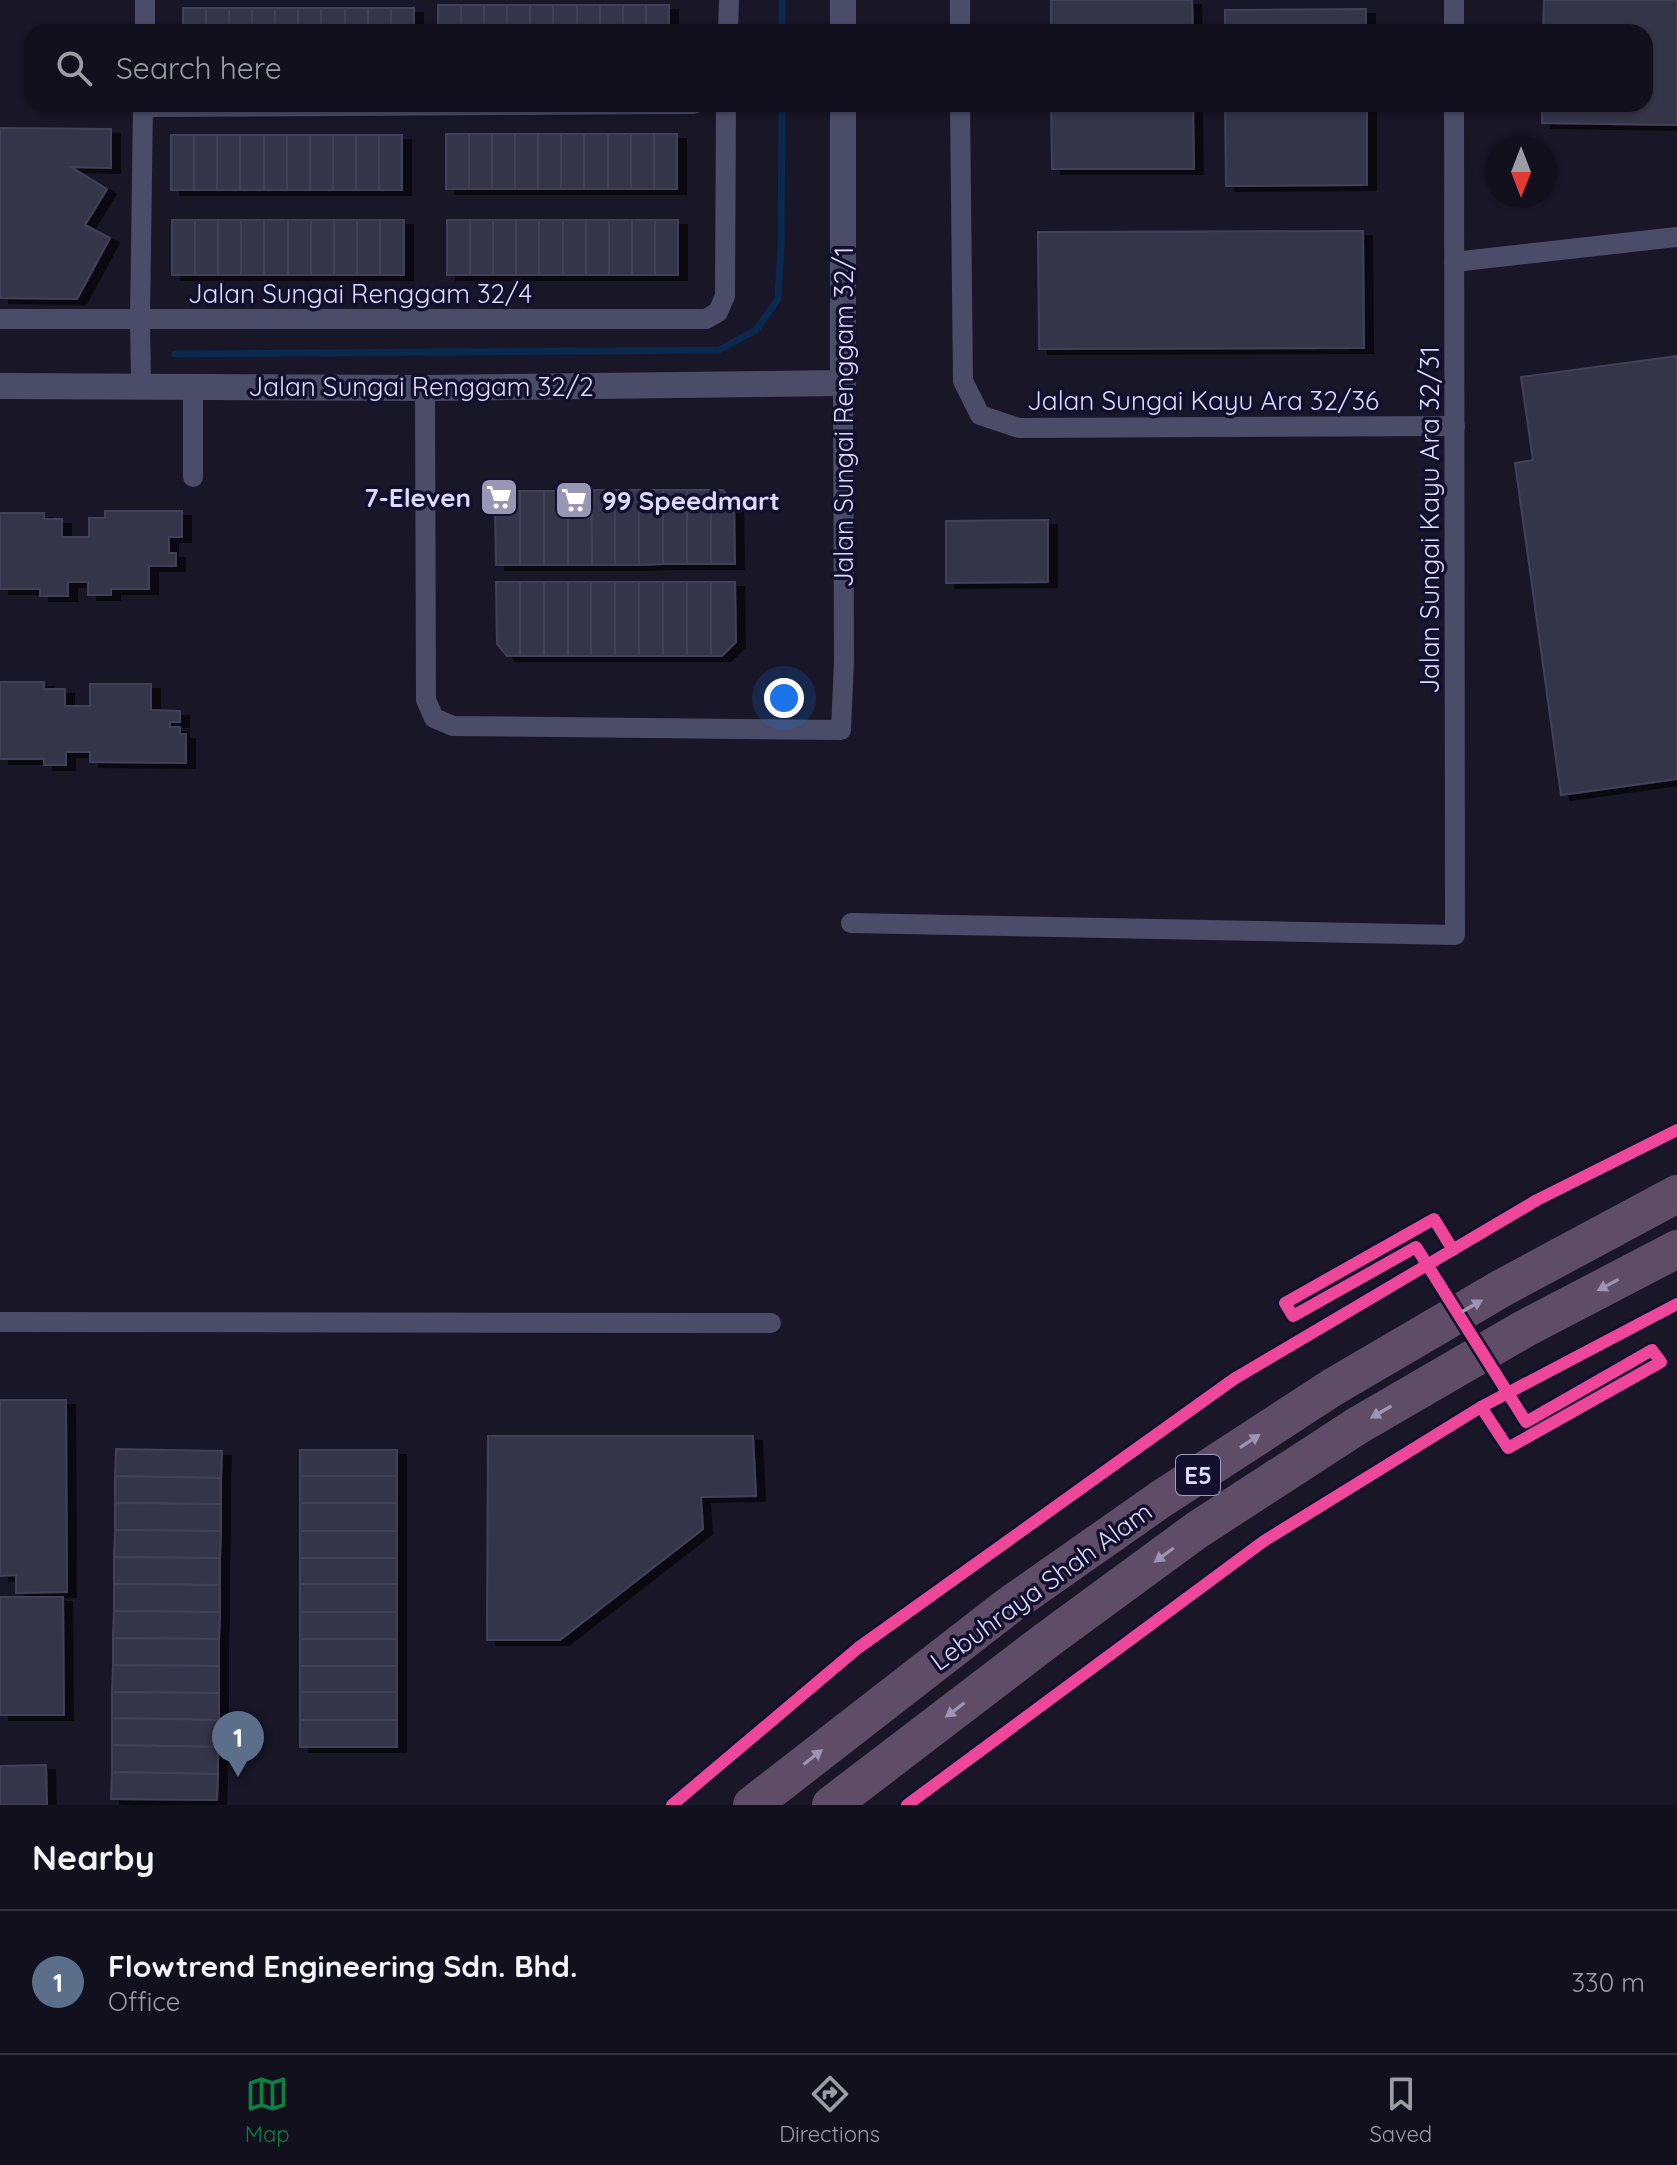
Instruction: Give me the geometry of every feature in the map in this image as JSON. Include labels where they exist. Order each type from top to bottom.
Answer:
[{"type":"highway","name":"Lebuhraya Shah Alam","points":[[752,1805],[1007,1607],[1161,1499],[1333,1387],[1502,1288],[1677,1194]]},
{"type":"highway","name":"Lebuhraya Shah Alam","points":[[831,1805],[1197,1530],[1357,1426],[1524,1329],[1677,1249]]},
{"type":"street","points":[[145,0],[145,24]]},
{"type":"street","points":[[728,24],[729,0]]},
{"type":"street","points":[[843,0],[843,24]]},
{"type":"street","points":[[960,0],[960,24]]},
{"type":"street","points":[[1454,0],[1454,24]]},
{"type":"street","points":[[141,385],[143,112]]},
{"type":"street","name":"Jalan Sungai Renggam 32/4","points":[[0,319],[706,319],[718,312],[725,296],[726,112]]},
{"type":"street","name":"Jalan Sungai Renggam 32/1","points":[[425,388],[426,700],[434,718],[453,726],[841,730],[844,661],[843,112]]},
{"type":"street","name":"Jalan Sungai Kayu Ara 32/36","points":[[960,112],[963,381],[980,415],[1019,428],[1455,426]]},
{"type":"street","name":"Jalan Sungai Kayu Ara 32/31","points":[[851,923],[1455,935],[1454,112]]},
{"type":"street","points":[[1454,262],[1677,237]]},
{"type":"street","name":"Jalan Sungai Renggam 32/2","points":[[0,386],[425,388],[843,383]]},
{"type":"street","points":[[193,387],[193,477]]},
{"type":"street","points":[[0,1322],[771,1323]]},
{"type":"building","points":[[1051,0],[1192,0],[1193,24],[1051,24]]},
{"type":"building","points":[[1544,0],[1677,0],[1677,125],[1542,123],[1542,112],[1653,112],[1653,24],[1543,24]]},
{"type":"building","points":[[438,5],[461,5],[461,24],[438,24]]},
{"type":"building","points":[[461,5],[484,5],[484,24],[461,24]]},
{"type":"building","points":[[484,5],[507,5],[507,24],[484,24]]},
{"type":"building","points":[[507,5],[530,5],[530,24],[507,24]]},
{"type":"building","points":[[530,5],[553,5],[553,24],[530,24]]},
{"type":"building","points":[[553,5],[577,5],[577,24],[553,24]]},
{"type":"building","points":[[577,5],[600,5],[600,24],[577,24]]},
{"type":"building","points":[[600,5],[623,5],[623,24],[600,24]]},
{"type":"building","points":[[623,5],[646,5],[646,24],[623,24]]},
{"type":"building","points":[[646,5],[669,5],[669,24],[646,24]]},
{"type":"building","points":[[183,8],[206,8],[206,24],[183,24]]},
{"type":"building","points":[[206,8],[229,8],[229,24],[206,24]]},
{"type":"building","points":[[229,8],[252,8],[252,24],[229,24]]},
{"type":"building","points":[[252,8],[275,8],[275,24],[252,24]]},
{"type":"building","points":[[275,8],[298,8],[298,24],[275,24]]},
{"type":"building","points":[[298,8],[321,8],[321,24],[298,24]]},
{"type":"building","points":[[321,8],[345,8],[345,24],[321,24]]},
{"type":"building","points":[[345,8],[368,8],[368,24],[345,24]]},
{"type":"building","points":[[368,8],[391,8],[391,24],[368,24]]},
{"type":"building","points":[[391,8],[414,8],[414,24],[391,24]]},
{"type":"building","points":[[1366,9],[1366,24],[1225,24],[1225,10]]},
{"type":"building","points":[[1051,112],[1193,112],[1194,169],[1052,169]]},
{"type":"building","points":[[1225,112],[1367,112],[1367,185],[1226,186]]},
{"type":"building","points":[[0,128],[111,129],[111,168],[71,167],[107,189],[85,225],[110,238],[77,299],[0,298]]},
{"type":"building","points":[[446,134],[469,134],[469,189],[446,189]]},
{"type":"building","points":[[469,134],[492,134],[492,189],[469,189]]},
{"type":"building","points":[[492,134],[515,134],[515,189],[492,189]]},
{"type":"building","points":[[515,134],[538,134],[538,189],[515,189]]},
{"type":"building","points":[[538,134],[561,134],[561,189],[538,189]]},
{"type":"building","points":[[561,134],[584,134],[584,189],[561,189]]},
{"type":"building","points":[[584,134],[608,134],[608,189],[584,189]]},
{"type":"building","points":[[608,134],[631,134],[631,189],[608,189]]},
{"type":"building","points":[[631,134],[654,134],[654,189],[631,189]]},
{"type":"building","points":[[654,134],[677,134],[677,189],[654,189]]},
{"type":"building","points":[[171,135],[194,135],[194,190],[171,190]]},
{"type":"building","points":[[194,135],[217,135],[217,190],[194,190]]},
{"type":"building","points":[[217,135],[240,135],[240,190],[217,190]]},
{"type":"building","points":[[240,135],[264,135],[264,190],[240,190]]},
{"type":"building","points":[[264,135],[287,135],[287,190],[264,190]]},
{"type":"building","points":[[287,135],[310,135],[310,190],[287,190]]},
{"type":"building","points":[[310,135],[333,135],[333,190],[310,190]]},
{"type":"building","points":[[333,135],[356,135],[356,190],[333,190]]},
{"type":"building","points":[[356,135],[379,135],[379,190],[356,190]]},
{"type":"building","points":[[379,135],[402,135],[402,190],[379,190]]},
{"type":"building","points":[[172,220],[195,220],[195,275],[172,275]]},
{"type":"building","points":[[195,220],[218,220],[218,275],[195,275]]},
{"type":"building","points":[[218,220],[241,220],[241,275],[218,275]]},
{"type":"building","points":[[241,220],[264,220],[264,275],[241,275]]},
{"type":"building","points":[[264,220],[288,220],[288,275],[264,275]]},
{"type":"building","points":[[288,220],[311,220],[311,275],[288,275]]},
{"type":"building","points":[[311,220],[334,220],[334,275],[311,275]]},
{"type":"building","points":[[334,220],[357,220],[357,275],[334,275]]},
{"type":"building","points":[[357,220],[380,220],[380,275],[357,275]]},
{"type":"building","points":[[380,220],[404,220],[404,275],[380,275]]},
{"type":"building","points":[[447,220],[470,220],[470,275],[447,275]]},
{"type":"building","points":[[470,220],[493,220],[493,275],[470,275]]},
{"type":"building","points":[[493,220],[516,220],[516,275],[493,275]]},
{"type":"building","points":[[516,220],[539,220],[539,275],[516,275]]},
{"type":"building","points":[[539,220],[563,220],[563,275],[539,275]]},
{"type":"building","points":[[563,220],[586,220],[586,275],[563,275]]},
{"type":"building","points":[[586,220],[609,220],[609,275],[586,275]]},
{"type":"building","points":[[609,220],[632,220],[632,275],[609,275]]},
{"type":"building","points":[[632,220],[655,220],[655,275],[632,275]]},
{"type":"building","points":[[655,220],[678,220],[678,275],[655,275]]},
{"type":"building","points":[[1363,231],[1364,348],[1039,349],[1038,232]]},
{"type":"building","points":[[1677,356],[1677,779],[1561,795],[1515,463],[1533,460],[1521,377]]},
{"type":"building","points":[[591,490],[615,490],[615,565],[592,565]]},
{"type":"building","points":[[591,490],[592,565],[568,565],[568,491]]},
{"type":"building","points":[[615,490],[639,490],[639,565],[615,565]]},
{"type":"building","points":[[639,490],[663,490],[663,564],[639,565]]},
{"type":"building","points":[[663,490],[687,490],[687,564],[663,564]]},
{"type":"building","points":[[687,490],[711,490],[711,564],[687,564]]},
{"type":"building","points":[[711,490],[723,490],[734,503],[735,564],[711,564]]},
{"type":"building","points":[[508,491],[520,491],[520,565],[496,565],[495,505]]},
{"type":"building","points":[[520,491],[544,491],[544,565],[520,565]]},
{"type":"building","points":[[544,491],[568,491],[568,565],[544,565]]},
{"type":"building","points":[[105,511],[182,511],[182,537],[169,537],[169,553],[176,553],[176,566],[149,566],[149,589],[111,589],[111,595],[88,595],[88,582],[68,582],[68,596],[40,596],[40,589],[0,589],[0,513],[44,513],[44,519],[62,519],[62,537],[89,537],[89,518],[105,518]]},
{"type":"building","points":[[1048,520],[1048,582],[946,583],[946,521]]},
{"type":"building","points":[[496,582],[520,582],[520,656],[507,656],[497,644]]},
{"type":"building","points":[[520,582],[544,582],[544,656],[520,656]]},
{"type":"building","points":[[544,582],[568,582],[568,656],[544,656]]},
{"type":"building","points":[[568,582],[591,582],[591,656],[568,656]]},
{"type":"building","points":[[591,582],[615,582],[615,656],[591,656]]},
{"type":"building","points":[[615,582],[639,582],[639,656],[615,656]]},
{"type":"building","points":[[639,582],[663,582],[663,656],[639,656]]},
{"type":"building","points":[[663,582],[687,582],[687,656],[663,656]]},
{"type":"building","points":[[687,582],[711,582],[711,656],[687,656]]},
{"type":"building","points":[[711,582],[735,582],[736,642],[722,656],[711,656]]},
{"type":"building","points":[[0,682],[44,682],[44,689],[65,689],[65,706],[90,706],[90,684],[151,684],[151,710],[180,711],[180,722],[170,722],[170,727],[180,727],[180,734],[186,734],[186,763],[90,762],[90,752],[66,752],[66,765],[44,765],[44,759],[0,759]]},
{"type":"building","points":[[0,1400],[66,1400],[67,1592],[16,1593],[16,1575],[0,1576]]},
{"type":"building","points":[[488,1436],[753,1436],[756,1496],[701,1497],[703,1529],[560,1640],[487,1640]]},
{"type":"building","points":[[116,1449],[222,1451],[221,1478],[115,1476]]},
{"type":"building","points":[[300,1450],[397,1450],[397,1476],[300,1476]]},
{"type":"building","points":[[115,1476],[221,1478],[221,1504],[115,1503]]},
{"type":"building","points":[[300,1476],[397,1476],[397,1503],[300,1503]]},
{"type":"building","points":[[115,1503],[221,1504],[221,1531],[115,1530]]},
{"type":"building","points":[[300,1503],[397,1503],[397,1531],[300,1531]]},
{"type":"building","points":[[115,1530],[221,1531],[220,1558],[114,1557]]},
{"type":"building","points":[[300,1531],[397,1531],[397,1558],[300,1558]]},
{"type":"building","points":[[114,1557],[220,1558],[220,1585],[114,1584]]},
{"type":"building","points":[[300,1558],[397,1558],[397,1584],[300,1584]]},
{"type":"building","points":[[114,1584],[220,1585],[220,1612],[114,1611]]},
{"type":"building","points":[[300,1584],[397,1584],[397,1612],[300,1612]]},
{"type":"building","points":[[0,1597],[63,1597],[64,1715],[0,1715]]},
{"type":"building","points":[[114,1611],[220,1612],[219,1639],[113,1638]]},
{"type":"building","points":[[300,1612],[397,1612],[397,1639],[300,1639]]},
{"type":"building","points":[[113,1638],[219,1639],[219,1666],[113,1665]]},
{"type":"building","points":[[300,1639],[397,1639],[397,1666],[300,1666]]},
{"type":"building","points":[[113,1665],[219,1666],[219,1693],[112,1692]]},
{"type":"building","points":[[300,1666],[397,1666],[397,1692],[300,1692]]},
{"type":"building","points":[[112,1692],[219,1693],[219,1720],[112,1718]]},
{"type":"building","points":[[300,1692],[397,1692],[397,1720],[300,1720]]},
{"type":"building","points":[[112,1718],[219,1720],[218,1747],[112,1745]]},
{"type":"building","points":[[300,1720],[397,1720],[397,1747],[300,1747]]},
{"type":"building","points":[[112,1745],[218,1747],[218,1774],[112,1772]]},
{"type":"building","points":[[46,1765],[47,1805],[0,1805],[0,1766]]},
{"type":"building","points":[[112,1772],[218,1774],[217,1800],[111,1799]]},
{"type":"waterway","points":[[782,0],[782,24]]},
{"type":"waterway","points":[[175,354],[719,350],[756,330],[778,299],[782,112]]},
{"type":"cycle path","points":[[672,1805],[858,1648],[1234,1379],[1537,1200],[1677,1130]]},
{"type":"cycle path","points":[[1453,1250],[1434,1219],[1285,1303],[1293,1316],[1416,1247],[1526,1422],[1652,1350],[1661,1362],[1508,1448],[1481,1407]]},
{"type":"cycle path","points":[[907,1805],[1264,1541],[1481,1407],[1677,1304]]},
{"type":"place","name":"7-Eleven","points":[[499,497]]},
{"type":"place","name":"99 Speedmart","points":[[574,500]]},
{"type":"place","name":"Flowtrend Engineering Sdn. Bhd.","points":[[238,1777]]}]
